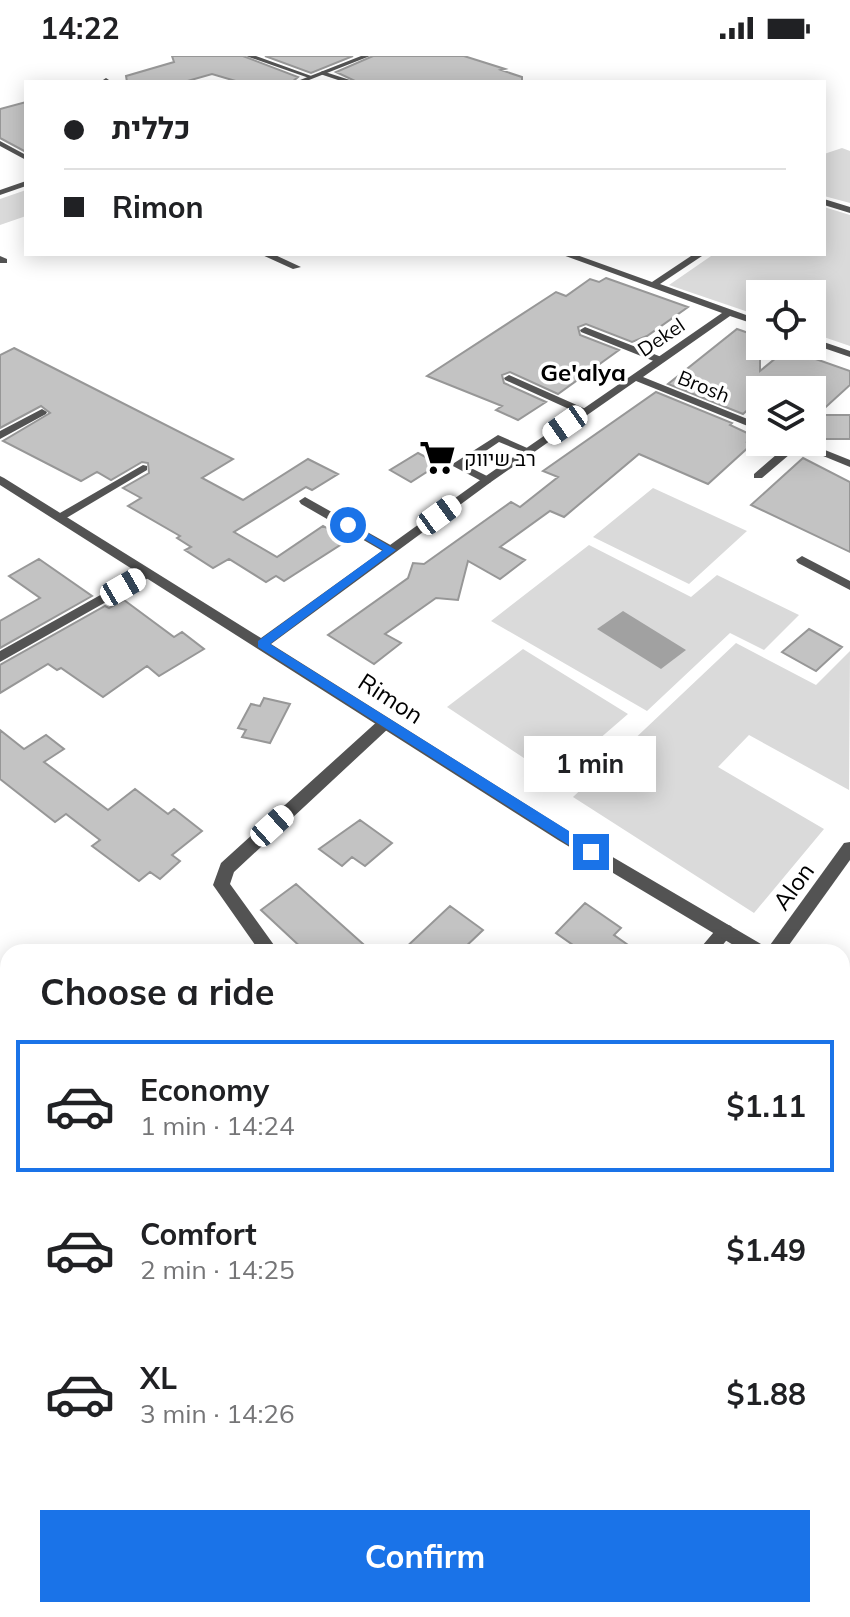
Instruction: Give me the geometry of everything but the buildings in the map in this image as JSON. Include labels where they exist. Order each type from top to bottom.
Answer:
[{"type":"street","points":[[249,56],[311,77]]},
{"type":"street","points":[[303,80],[367,56]]},
{"type":"street","points":[[322,73],[345,80]]},
{"type":"street","points":[[0,143],[24,157]]},
{"type":"street","points":[[0,193],[24,184]]},
{"type":"street","points":[[826,203],[850,210]]},
{"type":"street","points":[[270,256],[296,267]]},
{"type":"street","points":[[571,256],[746,318]]},
{"type":"street","points":[[653,285],[697,256]]},
{"type":"street","name":"Dekel","points":[[262,644],[487,480],[729,312]]},
{"type":"street","points":[[585,330],[660,360]]},
{"type":"street","points":[[826,346],[850,354]]},
{"type":"street","name":"Brosh","points":[[635,377],[746,422]]},
{"type":"street","points":[[509,378],[584,412]]},
{"type":"street","points":[[0,436],[42,412]]},
{"type":"street","points":[[487,480],[457,465],[498,438],[528,451]]},
{"type":"street","points":[[826,454],[850,464]]},
{"type":"street","points":[[758,476],[780,456]]},
{"type":"street","points":[[59,517],[143,468]]},
{"type":"street","name":"Rimon","points":[[0,480],[385,723],[747,944]]},
{"type":"street","points":[[305,501],[390,550]]},
{"type":"street","points":[[802,560],[850,586]]},
{"type":"street","points":[[0,657],[147,573]]},
{"type":"street","points":[[264,944],[221,885],[227,868],[385,723]]},
{"type":"street","name":"Alon","points":[[780,944],[850,848]]},
{"type":"street","points":[[713,944],[725,931]]},
{"type":"shaded area","points":[[842,148],[850,151],[850,203],[826,197],[826,153]]},
{"type":"shaded area","points":[[24,191],[24,217],[0,225],[0,199]]},
{"type":"shaded area","points":[[826,208],[850,215],[850,346],[826,338],[826,280],[746,280],[746,311],[669,285],[711,256],[826,256]]},
{"type":"shaded area","points":[[653,488],[747,531],[689,584],[593,537]]},
{"type":"shaded area","points":[[589,545],[691,597],[717,575],[799,615],[764,650],[730,633],[647,711],[491,621]]},
{"type":"shaded area","points":[[623,611],[686,650],[661,669],[597,629]]},
{"type":"shaded area","points":[[736,643],[816,685],[850,651],[849,790],[749,735],[718,767],[824,829],[754,913],[573,797]]},
{"type":"shaded area","points":[[523,649],[628,714],[554,778],[447,707]]},
{"type":"place","name":"רב שיווק","points":[[438,458]]},
{"type":"district","name":"Ge'alya","points":[[583,372]]},
{"type":"route","points":[[348,525],[390,550],[262,644],[591,852]]}]
